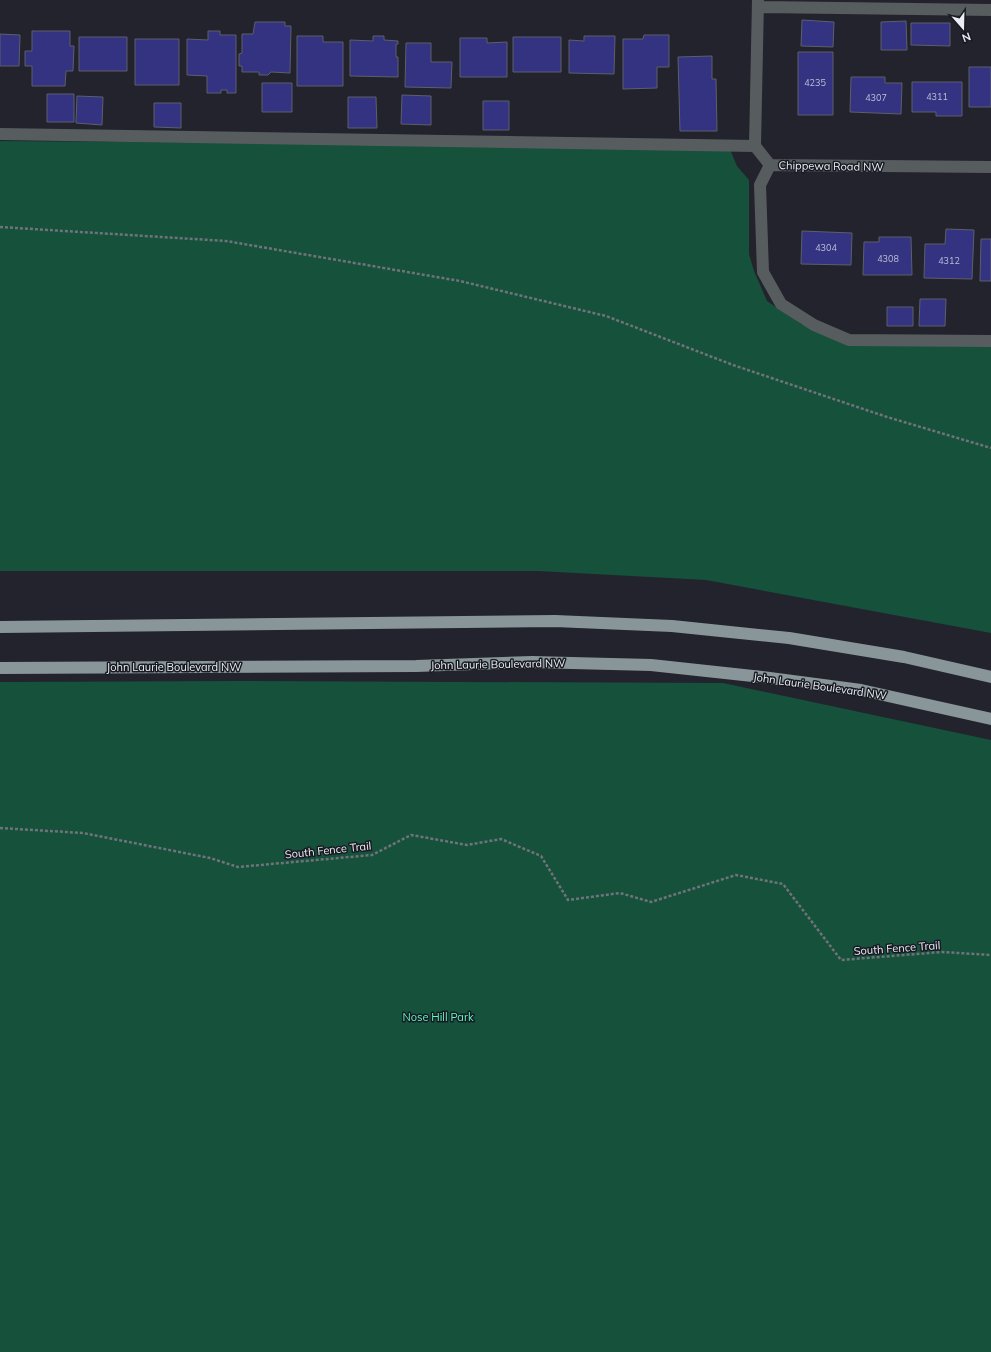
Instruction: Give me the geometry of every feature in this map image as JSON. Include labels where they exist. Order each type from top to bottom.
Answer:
[{"type":"main road","points":[[0,618],[76,627]]},
{"type":"main road","points":[[0,627],[555,621],[672,626],[789,638],[904,657],[991,677]]},
{"type":"main road","name":"John Laurie Boulevard NW","points":[[0,668],[416,666],[532,662],[651,665],[762,677],[861,690],[991,719]]},
{"type":"street","points":[[0,134],[755,146],[758,3],[952,5],[991,10]]},
{"type":"street","name":"Chippewa Road NW","points":[[755,146],[770,165],[991,167]]},
{"type":"street","points":[[770,165],[760,185],[763,272],[780,304],[814,325],[849,340],[991,341]]},
{"type":"path","points":[[0,227],[226,241],[460,281],[606,316],[734,366],[887,417],[991,448]]},
{"type":"path","name":"South Fence Trail","points":[[0,828],[83,833],[210,858],[238,867],[372,855],[411,835],[466,845],[501,839],[541,856],[568,900],[620,893],[651,902],[736,875],[783,884],[842,960],[942,952],[991,955]]},
{"type":"green space","points":[[0,141],[729,147],[737,166],[749,180],[749,254],[754,271],[767,301],[801,324],[844,341],[991,343],[991,633],[706,580],[538,571],[0,571]]},
{"type":"green space","name":"Nose Hill Park","points":[[234,681],[723,683],[991,740],[991,1352],[0,1352],[0,682]]},
{"type":"building","points":[[802,20],[834,22],[833,47],[801,46]]},
{"type":"building","points":[[906,21],[907,50],[881,50],[881,22]]},
{"type":"building","points":[[255,22],[285,22],[285,26],[291,26],[290,73],[271,72],[268,75],[259,75],[259,72],[242,72],[242,66],[239,66],[239,54],[242,53],[242,34],[253,34]]},
{"type":"building","points":[[911,23],[950,23],[950,46],[911,45]]},
{"type":"building","points":[[32,31],[70,31],[70,46],[74,46],[73,71],[66,71],[65,86],[32,86],[32,66],[25,66],[25,51],[32,51]]},
{"type":"building","points":[[208,31],[220,31],[220,35],[236,35],[236,93],[227,93],[227,90],[221,90],[221,93],[207,93],[207,76],[187,75],[187,39],[208,40]]},
{"type":"building","points":[[0,34],[20,35],[19,66],[0,66]]},
{"type":"building","points":[[644,35],[669,35],[669,67],[657,67],[657,88],[623,89],[623,39],[643,39]]},
{"type":"building","points":[[297,36],[323,36],[323,42],[343,42],[343,86],[297,86]]},
{"type":"building","points":[[373,36],[384,36],[384,40],[398,41],[398,44],[396,44],[396,57],[398,57],[398,77],[350,76],[350,40],[373,41]]},
{"type":"building","points":[[584,36],[615,36],[614,74],[569,73],[569,40],[584,41]]},
{"type":"building","points":[[79,37],[127,37],[127,71],[79,71]]},
{"type":"building","points":[[513,37],[561,37],[561,72],[513,72]]},
{"type":"building","points":[[460,38],[487,38],[487,43],[507,42],[507,77],[460,77]]},
{"type":"building","points":[[135,39],[179,39],[179,85],[135,85]]},
{"type":"building","points":[[406,43],[431,43],[431,62],[452,62],[451,88],[405,87]]},
{"type":"building","points":[[798,52],[833,52],[833,115],[798,115]]},
{"type":"building","points":[[712,56],[712,79],[716,79],[717,131],[680,131],[678,57]]},
{"type":"building","points":[[969,67],[991,67],[991,107],[969,107]]},
{"type":"building","points":[[851,77],[885,77],[885,83],[902,83],[901,114],[850,112]]},
{"type":"building","points":[[912,82],[962,82],[962,116],[936,116],[936,112],[912,112]]},
{"type":"building","points":[[262,83],[292,83],[292,112],[262,112]]},
{"type":"building","points":[[47,94],[74,94],[74,122],[47,122]]},
{"type":"building","points":[[402,95],[431,96],[431,125],[401,124]]},
{"type":"building","points":[[77,96],[103,97],[102,125],[76,123]]},
{"type":"building","points":[[348,97],[376,97],[377,128],[348,128]]},
{"type":"building","points":[[483,101],[509,101],[509,130],[483,130]]},
{"type":"building","points":[[154,103],[181,103],[181,128],[154,127]]},
{"type":"building","points":[[946,229],[974,230],[972,279],[924,278],[925,244],[945,244]]},
{"type":"building","points":[[802,231],[852,233],[851,265],[801,264]]},
{"type":"building","points":[[879,237],[911,237],[912,275],[863,275],[864,242],[879,242]]},
{"type":"building","points":[[981,239],[991,239],[991,281],[980,281]]},
{"type":"building","points":[[920,299],[946,299],[945,326],[919,326]]},
{"type":"building","points":[[887,307],[913,307],[913,326],[887,326]]}]
